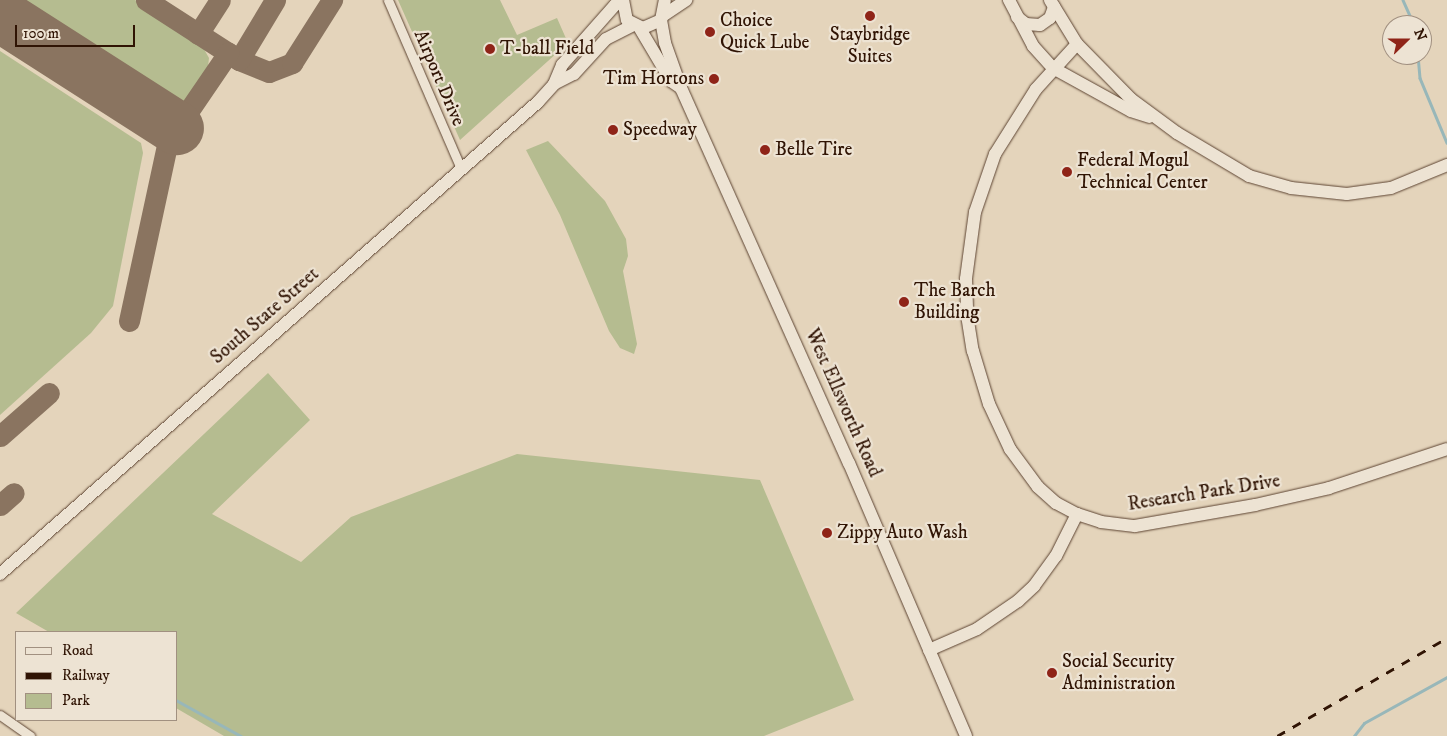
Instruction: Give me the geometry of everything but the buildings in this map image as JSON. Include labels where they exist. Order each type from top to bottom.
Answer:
[{"type":"main road","name":"South State Street","points":[[554,84],[562,65],[615,5],[623,0]]},
{"type":"main road","name":"West Ellsworth Road","points":[[623,0],[625,17],[636,26],[671,81],[681,88]]},
{"type":"main road","name":"West Ellsworth Road","points":[[665,0],[662,17],[665,43],[681,88],[966,736]]},
{"type":"main road","points":[[662,17],[686,0]]},
{"type":"main road","points":[[1009,0],[1033,46],[1053,68],[1131,111],[1154,118]]},
{"type":"main road","points":[[1016,16],[1032,27],[1046,22],[1052,4]]},
{"type":"main road","points":[[1052,4],[1077,44],[1103,73],[1154,118],[1248,176],[1320,193],[1347,194],[1391,188],[1447,165]]},
{"type":"main road","name":"South State Street","points":[[0,574],[461,169],[554,84],[574,74],[606,39],[636,26],[650,27],[662,17]]},
{"type":"main road","name":"Research Park Drive","points":[[1077,44],[1053,68],[1008,130],[984,184],[970,245],[967,315],[980,378],[1001,432],[1038,486],[1056,503],[1077,514],[1118,525],[1168,521],[1329,488],[1447,449]]},
{"type":"main road","points":[[928,650],[977,628],[1018,601],[1034,586],[1056,556],[1077,514]]},
{"type":"street","name":"Airport Drive","points":[[388,0],[461,169]]},
{"type":"street","points":[[0,715],[30,736]]},
{"type":"green space","points":[[9,0],[135,0],[200,42],[209,58],[207,76],[191,101],[175,105]]},
{"type":"green space","points":[[398,0],[500,0],[517,35],[557,18],[568,43],[460,140]]},
{"type":"green space","points":[[0,51],[141,143],[143,153],[113,306],[91,333],[0,415]]},
{"type":"green space","points":[[548,141],[605,201],[626,239],[628,256],[623,271],[637,344],[634,354],[620,348],[609,331],[560,215],[526,150]]},
{"type":"green space","points":[[268,373],[310,420],[212,514],[301,562],[351,517],[517,454],[760,480],[854,700],[764,736],[224,736],[178,709],[178,631],[47,631],[16,613]]},
{"type":"waterway","points":[[1403,0],[1410,15]]},
{"type":"waterway","points":[[1419,65],[1420,78],[1447,143]]},
{"type":"waterway","points":[[1354,736],[1364,723],[1447,677]]},
{"type":"waterway","points":[[178,701],[241,736]]},
{"type":"taxiway","points":[[146,0],[239,60],[269,72],[292,63],[332,0]]},
{"type":"taxiway","points":[[198,34],[220,0]]},
{"type":"taxiway","points":[[239,60],[275,0]]},
{"type":"taxiway","points":[[129,321],[168,141],[228,53]]},
{"type":"taxiway","points":[[0,436],[49,393]]},
{"type":"taxiway","points":[[0,505],[14,493]]},
{"type":"runway","points":[[0,15],[177,128]]},
{"type":"railway","points":[[1277,736],[1447,638]]},
{"type":"place","name":"Staybridge Suites","points":[[870,16]]},
{"type":"place","name":"Choice Quick Lube","points":[[710,32]]},
{"type":"place","name":"T-ball Field","points":[[490,49]]},
{"type":"place","name":"Tim Hortons","points":[[714,79]]},
{"type":"place","name":"Speedway","points":[[613,130]]},
{"type":"place","name":"Belle Tire","points":[[765,150]]},
{"type":"place","name":"Federal Mogul Technical Center","points":[[1067,172]]},
{"type":"place","name":"The Barch Building","points":[[904,302]]},
{"type":"place","name":"Zippy Auto Wash","points":[[827,533]]},
{"type":"place","name":"Social Security Administration","points":[[1052,673]]}]
